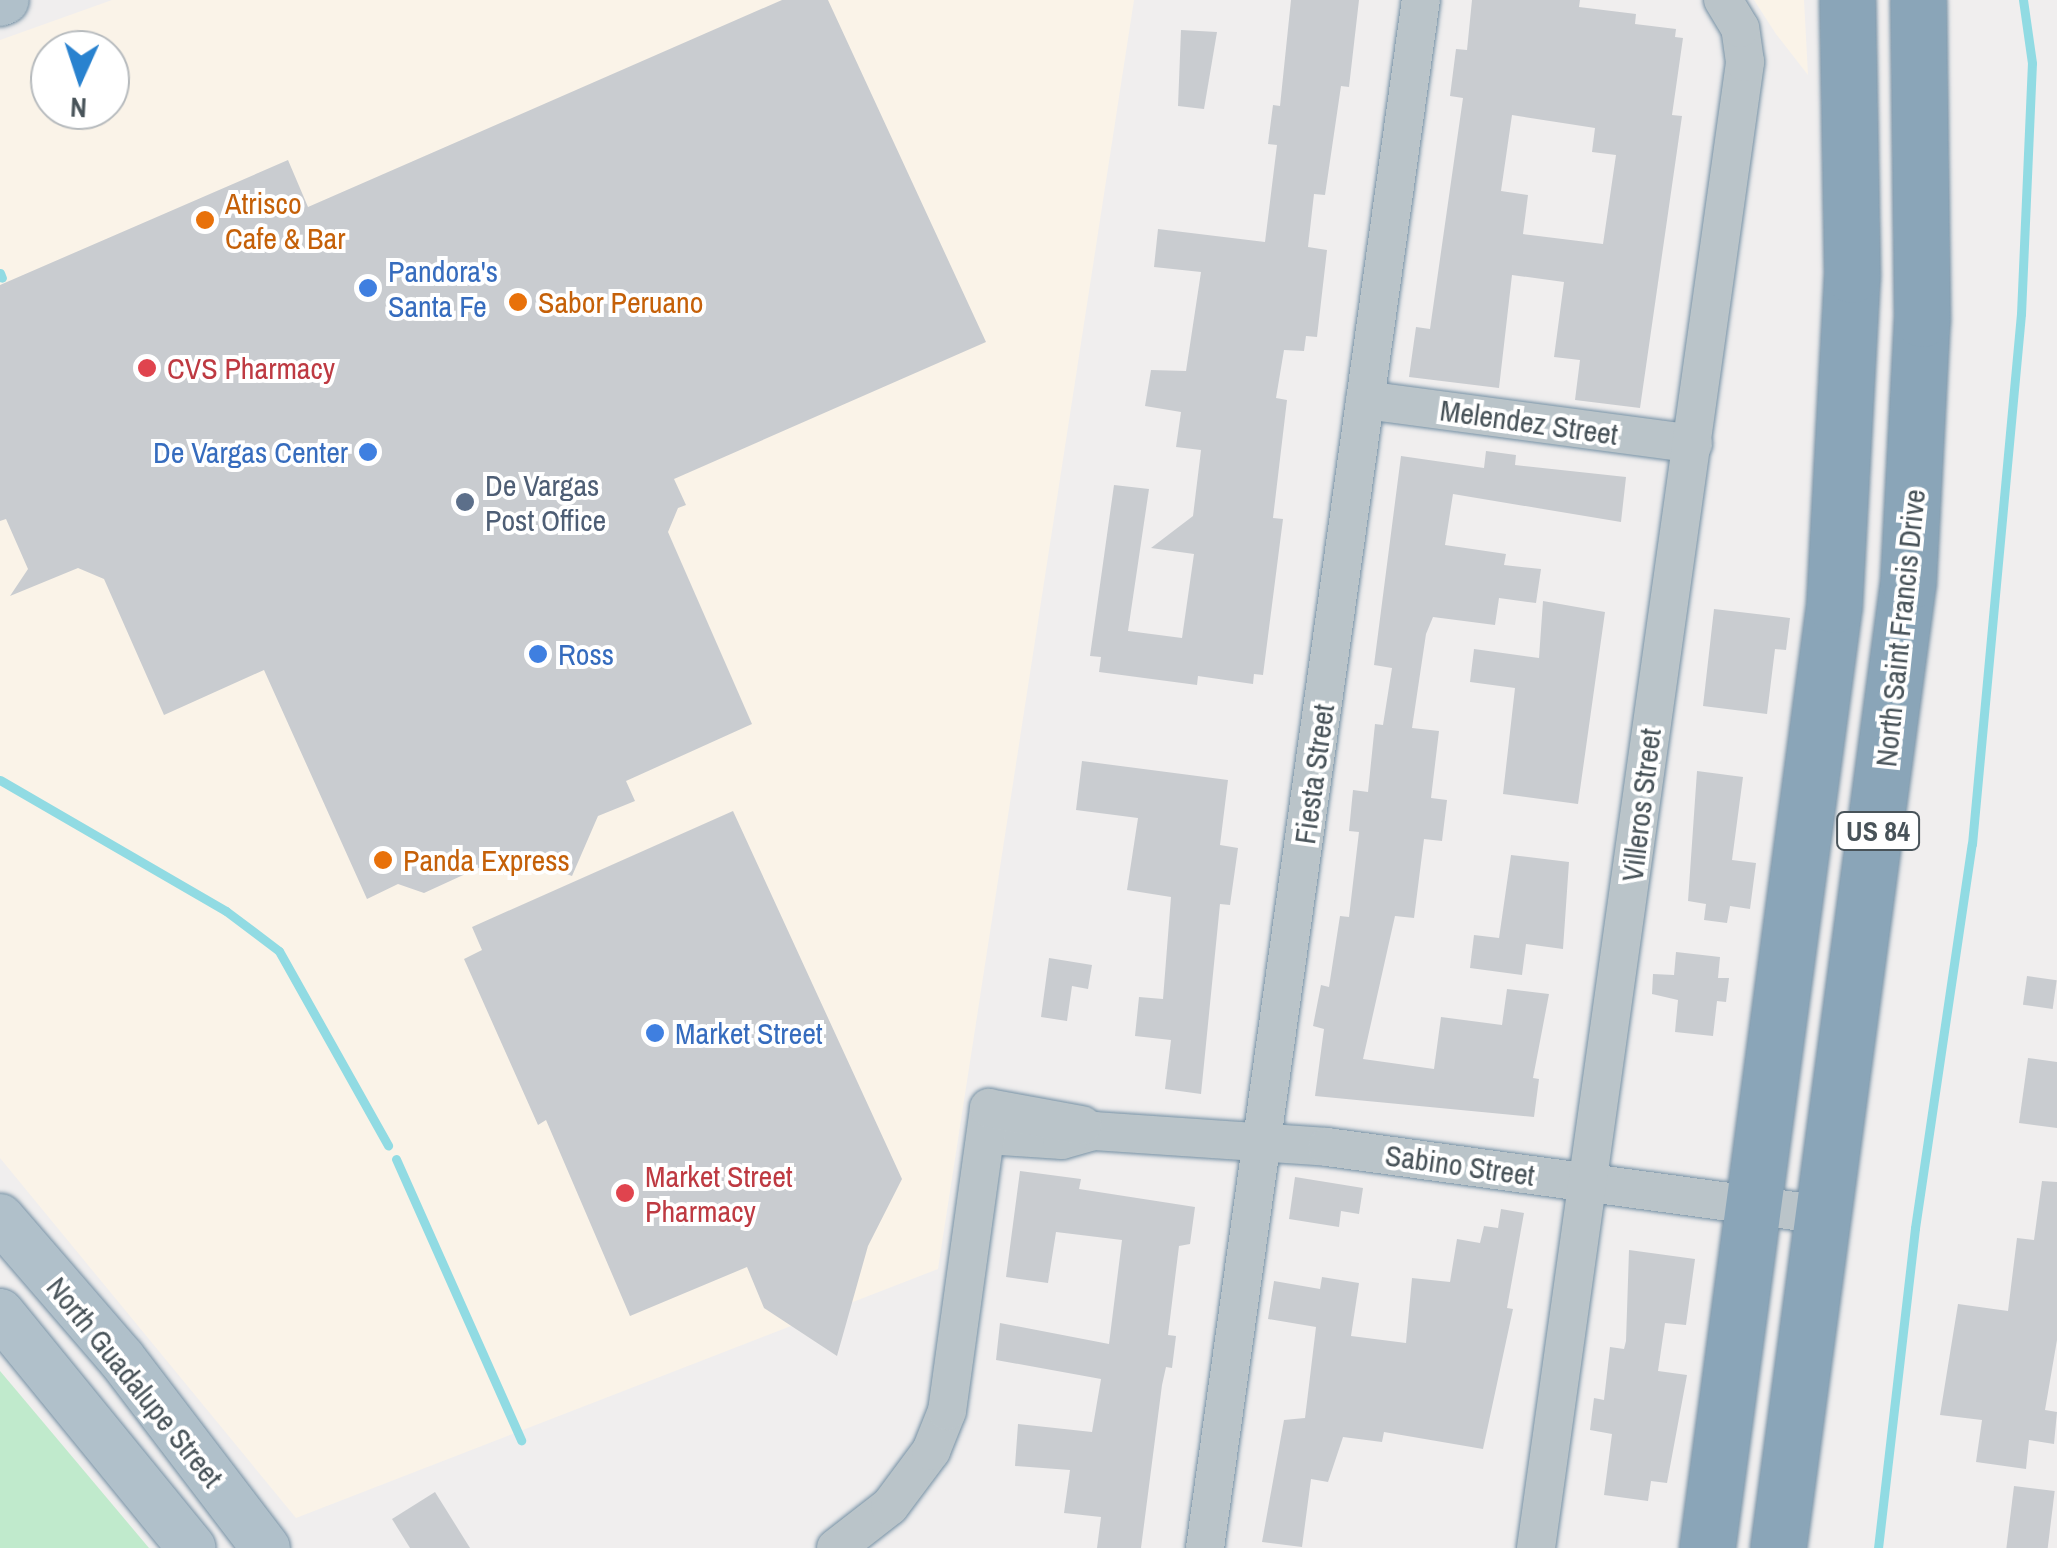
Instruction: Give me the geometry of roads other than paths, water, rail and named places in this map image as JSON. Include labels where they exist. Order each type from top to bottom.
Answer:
[{"type":"highway","name":"US 84","points":[[1707,1548],[1839,550],[1852,275],[1847,0]]},
{"type":"highway","name":"North Saint Francis Drive","points":[[1778,1548],[1896,694],[1913,528],[1923,255],[1918,0]]},
{"type":"main road","name":"North Guadalupe Street","points":[[0,1218],[121,1358],[266,1548]]},
{"type":"main road","name":"North Guadalupe Street","points":[[0,1312],[192,1548]]},
{"type":"street","name":"Fiesta Street","points":[[1205,1548],[1421,0]]},
{"type":"street","name":"Villeros Street","points":[[1536,1548],[1744,62],[1744,38],[1723,0]]},
{"type":"street","name":"Melendez Street","points":[[1365,400],[1692,444]]},
{"type":"street","name":"Sabino Street","points":[[836,1548],[890,1506],[931,1451],[948,1411],[988,1122],[1062,1140],[1094,1131],[1263,1141],[1824,1215]]},
{"type":"waterway","points":[[1878,1548],[1915,1228],[1972,844],[2021,314],[2032,63],[2023,0]]},
{"type":"waterway","points":[[0,273],[2,278]]},
{"type":"waterway","points":[[0,780],[226,911],[279,951],[388,1145]]},
{"type":"waterway","points":[[396,1159],[521,1440]]},
{"type":"place","name":"Atrisco Cafe & Bar","points":[[205,220]]},
{"type":"place","name":"Pandora's Santa Fe","points":[[368,288]]},
{"type":"place","name":"Sabor Peruano","points":[[518,302]]},
{"type":"place","name":"CVS Pharmacy","points":[[147,368]]},
{"type":"place","name":"De Vargas Center","points":[[368,452]]},
{"type":"place","name":"De Vargas Post Office","points":[[465,502]]},
{"type":"place","name":"Ross","points":[[538,654]]},
{"type":"place","name":"Panda Express","points":[[383,860]]},
{"type":"place","name":"Market Street","points":[[655,1033]]},
{"type":"place","name":"Market Street Pharmacy","points":[[625,1193]]}]
